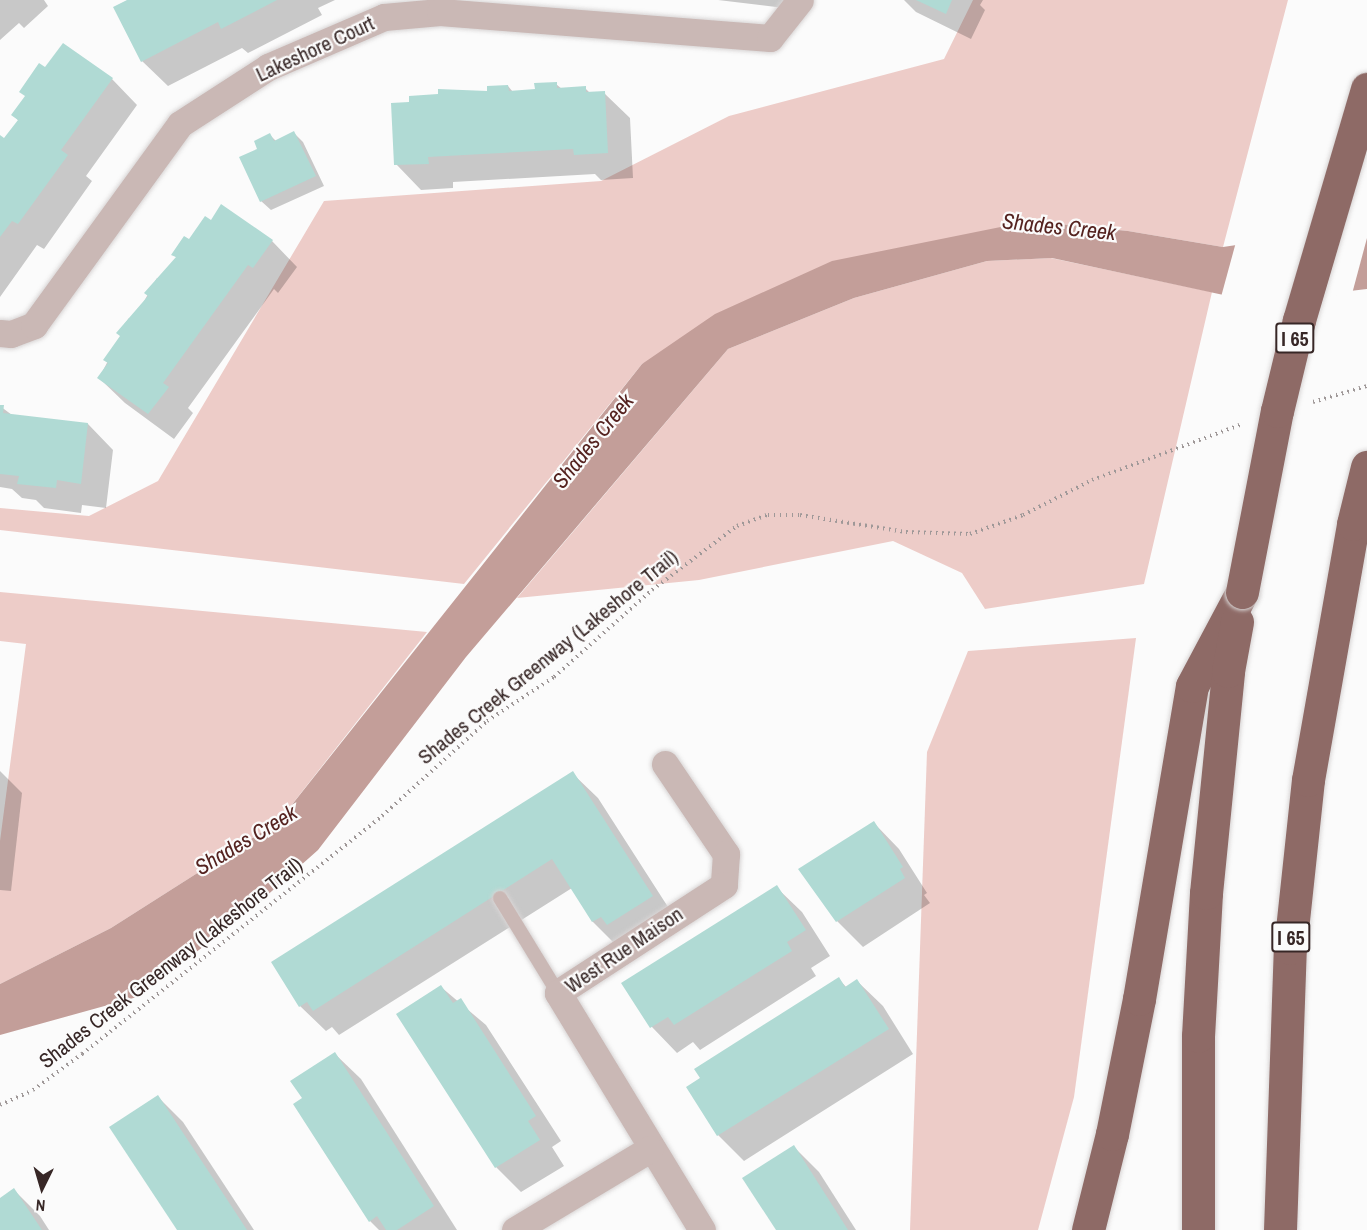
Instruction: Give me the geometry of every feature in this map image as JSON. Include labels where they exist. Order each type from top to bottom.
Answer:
[{"type":"highway","name":"I 65","points":[[1197,1230],[1198,1036],[1206,893],[1228,671],[1277,411],[1296,332],[1367,89]]},
{"type":"highway","name":"I 65","points":[[1280,1230],[1290,948],[1308,780],[1330,646],[1367,467]]},
{"type":"highway","points":[[1088,1230],[1112,1134],[1139,999],[1192,686],[1242,592]]},
{"type":"street","name":"Lakeshore Court","points":[[0,333],[11,334],[34,325],[180,123],[268,67],[384,17],[440,12],[770,38],[800,0]]},
{"type":"street","name":"West Rue Maison","points":[[665,764],[726,854],[723,885],[558,993],[702,1230]]},
{"type":"street","points":[[515,1230],[651,1149]]},
{"type":"lane","points":[[500,898],[558,993]]},
{"type":"path","points":[[1311,403],[1367,386]]},
{"type":"path","name":"Shades Creek Greenway (Lakeshore Trail)","points":[[0,1105],[33,1090],[82,1054],[382,816],[486,721],[554,677],[652,590],[737,526],[768,515],[800,515],[906,532],[970,534],[1023,515],[1092,480],[1244,424]]},
{"type":"shaded area","points":[[973,0],[1288,0],[1223,247],[1128,231],[1031,221],[642,364],[464,584],[0,530],[0,508],[89,516],[158,481],[324,201],[601,181],[729,116],[944,59]]},
{"type":"shaded area","points":[[1051,258],[1212,292],[1144,584],[985,609],[962,573],[893,541],[699,580],[517,598],[728,349],[854,298],[987,261]]},
{"type":"shaded area","points":[[0,592],[427,632],[279,821],[111,928],[0,984],[0,841],[26,644],[0,641]]},
{"type":"shaded area","points":[[1136,638],[1074,1097],[1038,1230],[910,1230],[927,752],[968,651]]},
{"type":"water","name":"Shades Creek","points":[[1030,221],[1128,231],[1223,247],[1367,226],[1367,289],[1256,302],[1052,258],[987,261],[854,298],[728,349],[466,657],[318,850],[245,915],[137,997],[0,1035],[0,984],[111,928],[279,821],[642,364],[715,314],[832,261]]},
{"type":"pier","points":[[1367,223],[1367,238],[1352,294],[1257,305],[1221,297],[1236,242]]},
{"type":"building","points":[[127,0],[277,0],[221,29],[218,22],[141,62],[113,7]]},
{"type":"building","points":[[916,0],[952,0],[946,14]]},
{"type":"building","points":[[63,43],[113,78],[61,150],[68,155],[18,224],[12,221],[0,237],[0,135],[4,138],[18,120],[11,115],[25,96],[19,92],[39,63],[45,67]]},
{"type":"building","points":[[557,82],[557,88],[586,86],[586,92],[605,91],[608,153],[574,155],[573,149],[428,157],[429,164],[394,165],[391,103],[409,102],[409,96],[438,94],[438,89],[487,91],[487,86],[508,85],[509,91],[535,89],[534,83]]},
{"type":"building","points":[[294,131],[316,176],[260,202],[239,157],[257,149],[254,141],[270,133],[274,141]]},
{"type":"building","points":[[221,204],[273,240],[253,268],[248,265],[163,383],[169,387],[148,414],[97,378],[108,363],[103,360],[120,336],[116,333],[148,296],[144,293],[176,257],[171,255],[184,236],[189,239],[205,216],[211,220]]},
{"type":"building","points":[[0,405],[4,405],[3,413],[88,423],[81,484],[57,480],[56,488],[17,484],[19,476],[0,474]]},
{"type":"building","points":[[573,771],[653,896],[607,925],[601,917],[592,922],[552,859],[313,1011],[307,1002],[299,1007],[271,962]]},
{"type":"building","points":[[874,821],[903,867],[900,869],[905,878],[836,922],[798,869]]},
{"type":"building","points":[[777,885],[806,930],[787,942],[792,951],[674,1025],[668,1017],[650,1028],[621,983]]},
{"type":"building","points":[[839,977],[845,987],[857,979],[889,1029],[717,1136],[686,1087],[700,1078],[694,1069]]},
{"type":"building","points":[[441,985],[453,1003],[461,998],[536,1116],[528,1121],[540,1140],[495,1168],[396,1014]]},
{"type":"building","points":[[335,1052],[434,1206],[397,1230],[386,1230],[377,1216],[369,1222],[293,1104],[302,1098],[290,1081]]},
{"type":"building","points":[[158,1095],[247,1230],[177,1230],[109,1127]]},
{"type":"building","points":[[794,1145],[848,1230],[776,1230],[742,1178]]},
{"type":"building","points":[[14,1188],[42,1230],[0,1230],[0,1198]]}]
